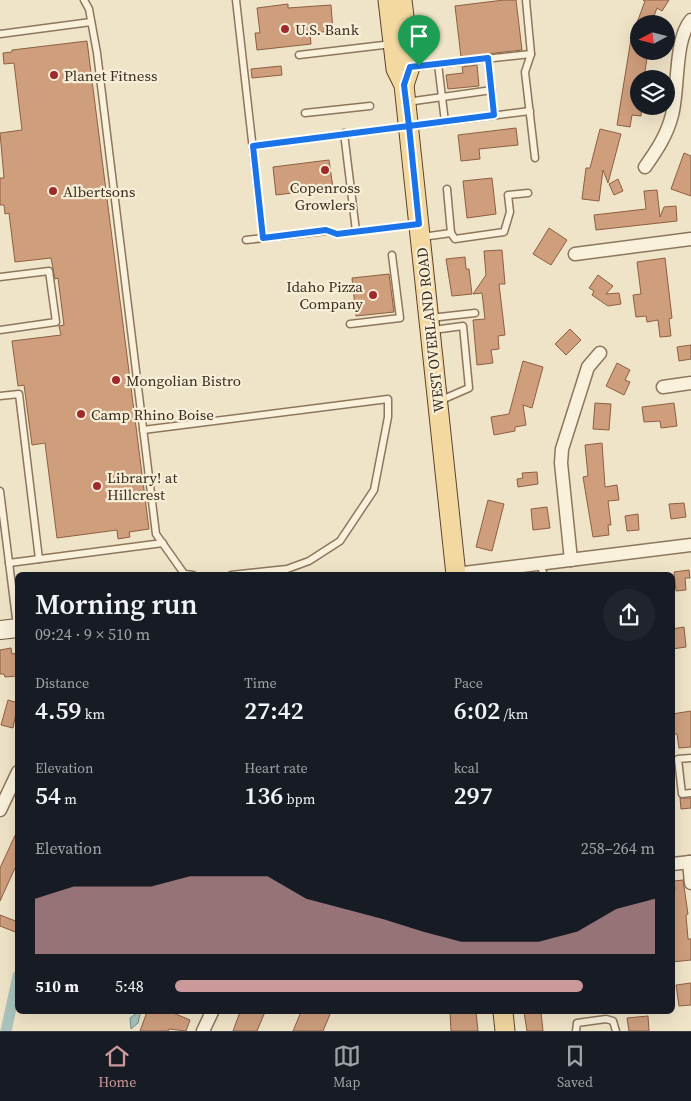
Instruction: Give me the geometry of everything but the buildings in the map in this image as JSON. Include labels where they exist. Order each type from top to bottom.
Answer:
[{"type":"main road","name":"WEST OVERLAND ROAD","points":[[388,0],[396,69],[407,85]]},
{"type":"main road","name":"WEST OVERLAND ROAD","points":[[402,0],[409,126],[454,572]]},
{"type":"main road","points":[[503,1014],[505,1031]]},
{"type":"street","points":[[645,167],[662,143],[672,116],[681,45],[686,26],[691,20]]},
{"type":"street","points":[[575,254],[691,239]]},
{"type":"street","points":[[571,560],[561,463],[562,449],[588,367],[600,353]]},
{"type":"street","points":[[664,387],[691,383]]},
{"type":"street","points":[[498,572],[542,569],[571,560],[691,545]]},
{"type":"street","points":[[0,630],[15,628]]},
{"type":"street","points":[[0,810],[15,778]]},
{"type":"street","points":[[675,864],[690,862],[691,883]]},
{"type":"street","points":[[203,1031],[211,1014]]},
{"type":"lane","points":[[84,0],[91,22],[156,534],[183,572]]},
{"type":"lane","points":[[236,0],[263,238]]},
{"type":"lane","points":[[526,0],[531,54],[525,72],[536,158]]},
{"type":"lane","points":[[0,34],[91,22]]},
{"type":"lane","points":[[299,55],[394,44]]},
{"type":"lane","points":[[407,85],[438,64],[531,54]]},
{"type":"lane","points":[[488,58],[494,115]]},
{"type":"lane","points":[[438,64],[445,122]]},
{"type":"lane","points":[[407,85],[442,97],[492,90]]},
{"type":"lane","points":[[306,112],[370,106]]},
{"type":"lane","points":[[253,146],[530,111]]},
{"type":"lane","points":[[344,134],[356,231]]},
{"type":"lane","points":[[447,189],[451,233],[455,239],[504,232],[510,212],[508,195],[528,193]]},
{"type":"lane","points":[[246,240],[326,230],[337,234],[356,231],[420,230],[451,233]]},
{"type":"lane","points":[[350,324],[400,318],[392,254]]},
{"type":"lane","points":[[0,277],[49,271],[56,322],[0,330]]},
{"type":"lane","points":[[430,324],[475,313]]},
{"type":"lane","points":[[430,324],[463,326],[469,388],[438,401]]},
{"type":"lane","points":[[0,396],[19,394],[39,559]]},
{"type":"lane","points":[[143,430],[388,399],[388,418],[374,490],[340,541],[309,561],[287,569],[259,572]]},
{"type":"lane","points":[[0,491],[15,612]]},
{"type":"lane","points":[[9,563],[163,543]]},
{"type":"lane","points":[[691,758],[678,759],[682,794],[691,793]]},
{"type":"lane","points":[[576,1031],[577,1023],[606,1019],[613,1021],[616,1031]]},
{"type":"water","points":[[135,1014],[140,1014],[138,1023],[131,1029],[130,1018]]},
{"type":"waterway","points":[[6,1031],[15,990]]},
{"type":"place","name":"U.S. Bank","points":[[285,29]]},
{"type":"place","name":"Planet Fitness","points":[[54,75]]},
{"type":"place","name":"Copenross Growlers","points":[[325,170]]},
{"type":"place","name":"Albertsons","points":[[53,191]]},
{"type":"place","name":"Idaho Pizza Company","points":[[373,295]]},
{"type":"place","name":"Mongolian Bistro","points":[[116,380]]},
{"type":"place","name":"Camp Rhino Boise","points":[[81,414]]},
{"type":"place","name":"Library! at Hillcrest","points":[[97,486]]},
{"type":"route","points":[[419,66],[410,67],[404,85],[409,126],[253,146],[263,238],[326,230],[337,234],[419,224],[409,126],[494,115],[488,58],[419,66]]}]
